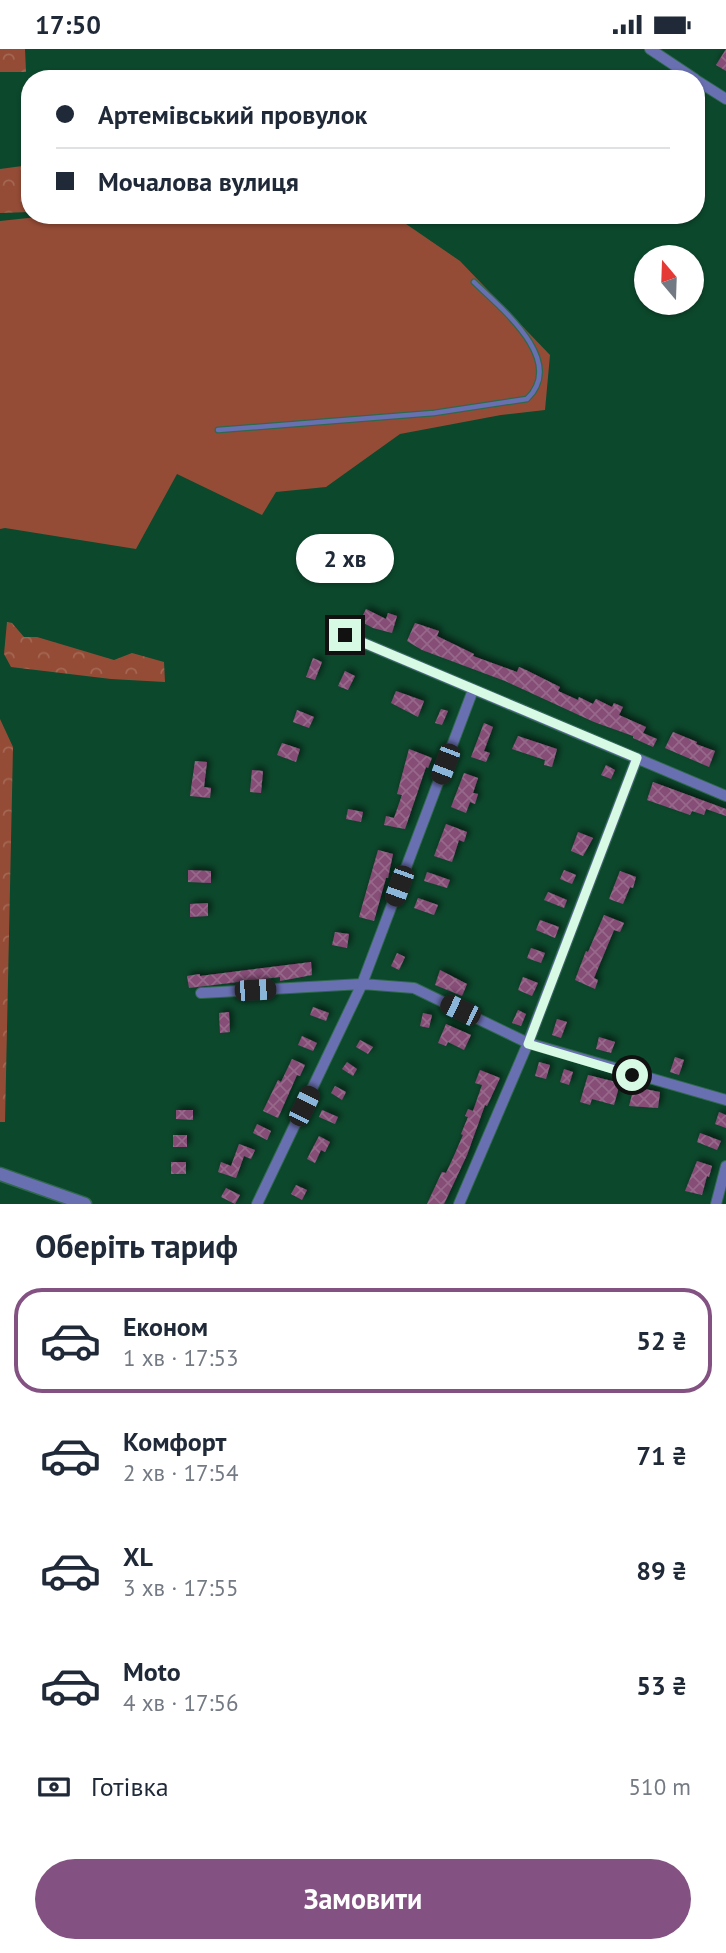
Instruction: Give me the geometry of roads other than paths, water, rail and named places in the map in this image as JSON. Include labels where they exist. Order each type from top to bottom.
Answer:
[{"type":"street","points":[[650,49],[682,70]]},
{"type":"street","points":[[705,85],[726,99]]},
{"type":"street","points":[[345,635],[726,796]]},
{"type":"street","points":[[257,1204],[362,984],[473,690]]},
{"type":"street","points":[[459,1204],[528,1044],[637,758]]},
{"type":"street","points":[[201,993],[362,984],[414,988],[528,1044],[726,1100]]},
{"type":"street","points":[[716,1204],[726,1166]]},
{"type":"street","points":[[0,1174],[85,1204]]},
{"type":"lane","points":[[218,429],[433,413],[527,399],[536,390],[540,364],[520,327],[474,282]]}]
